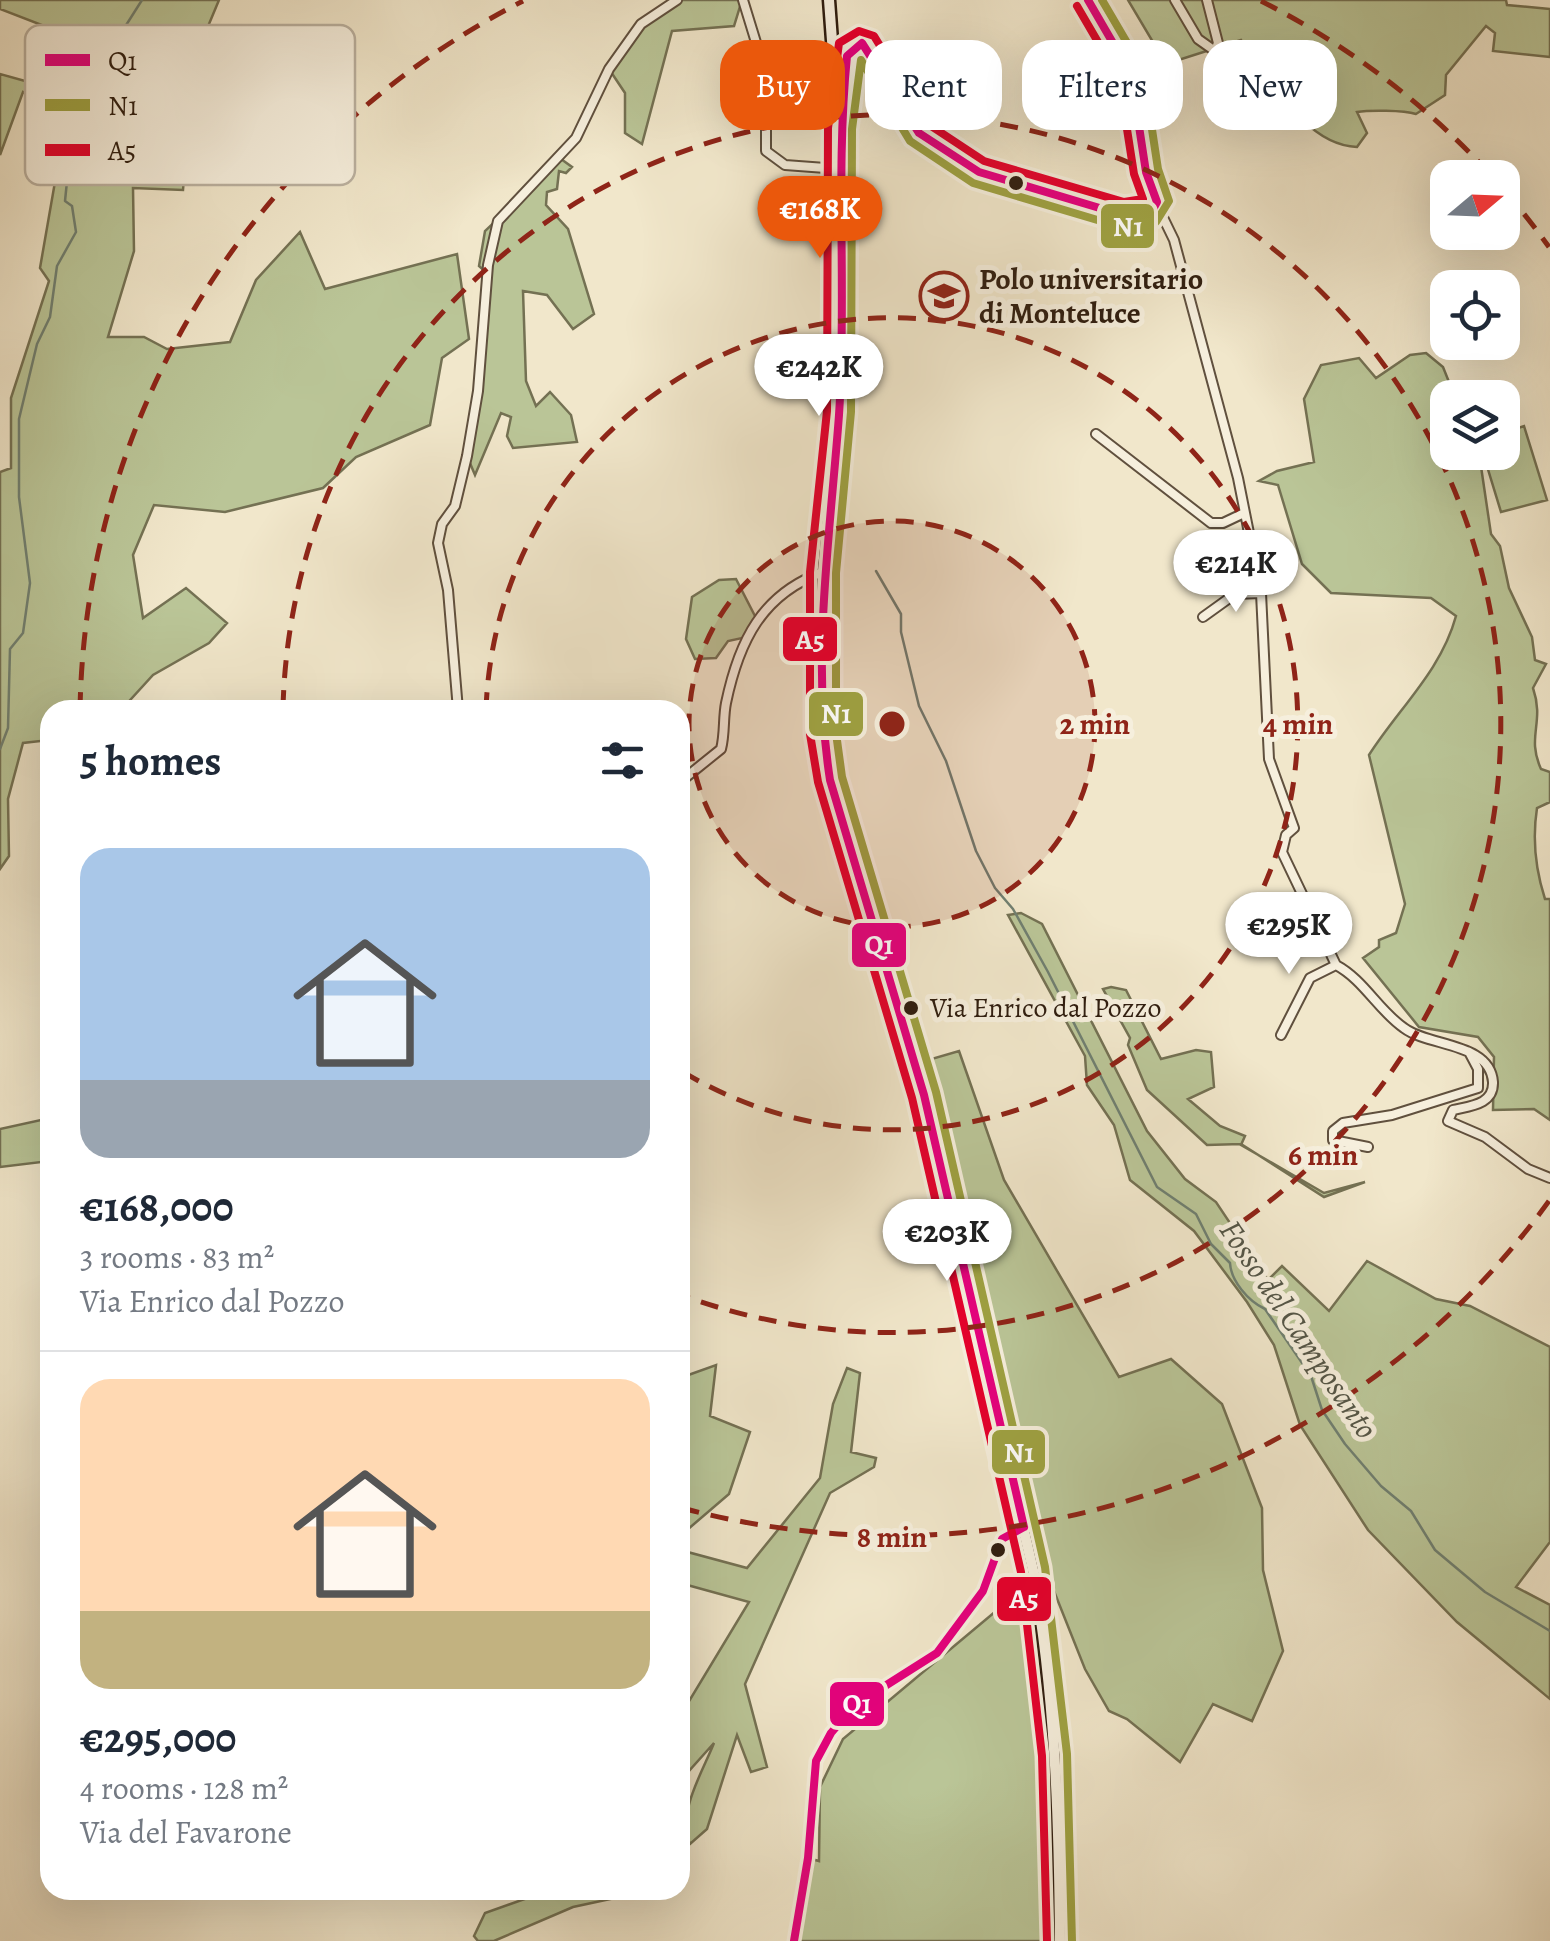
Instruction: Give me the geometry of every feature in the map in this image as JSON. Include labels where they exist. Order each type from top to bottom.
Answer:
[{"type":"street","points":[[457,700],[448,590],[438,552],[442,524],[455,506],[478,391],[488,265],[498,221],[561,159],[576,138],[609,69],[633,36],[650,17],[677,0]]},
{"type":"street","points":[[744,0],[766,75],[766,151],[785,166],[839,169]]},
{"type":"street","points":[[830,0],[833,40]]},
{"type":"street","points":[[1080,0],[1104,28]]},
{"type":"street","points":[[1088,0],[1131,74],[1148,202],[1174,240],[1238,478],[1242,514],[1261,593],[1270,759],[1294,828],[1286,835],[1282,852],[1336,965],[1352,973],[1400,1026],[1416,1036],[1476,1054],[1493,1080],[1491,1094],[1482,1103],[1453,1110],[1448,1120],[1484,1137],[1528,1169],[1550,1178]]},
{"type":"street","points":[[1175,0],[1198,39],[1215,51],[1218,43],[1207,0]]},
{"type":"street","points":[[845,75],[847,56],[862,43],[919,133],[979,172],[1100,206],[1123,208],[1148,202]]},
{"type":"street","points":[[841,130],[840,412],[823,572],[822,714],[830,780],[924,1094],[1024,1527],[1046,1647],[1059,1806],[1060,1941]]},
{"type":"street","points":[[1096,434],[1210,523],[1223,523],[1242,514]]},
{"type":"street","points":[[690,774],[721,749],[726,703],[754,621],[786,590],[823,572]]},
{"type":"street","points":[[1203,617],[1235,594],[1261,593]]},
{"type":"street","points":[[1281,1035],[1310,978],[1336,965]]},
{"type":"street","points":[[1368,1147],[1334,1140],[1334,1131],[1344,1124],[1392,1115],[1478,1088],[1478,1069],[1469,1052]]},
{"type":"street","points":[[794,1941],[808,1858],[816,1761],[831,1733],[855,1705],[938,1653],[983,1591],[1002,1539],[1024,1527]]},
{"type":"green space","points":[[0,0],[219,0],[209,25],[42,25],[0,9]]},
{"type":"green space","points":[[677,0],[742,0],[734,26],[672,31],[642,144],[625,133],[625,93],[609,69],[641,24]]},
{"type":"green space","points":[[1128,0],[1506,0],[1507,5],[1550,9],[1550,57],[1493,51],[1495,33],[1486,26],[1446,75],[1445,95],[1416,114],[1357,112],[1367,133],[1357,147],[1338,143],[1315,130],[1337,130],[1337,40],[1203,40],[1203,52],[1183,59],[1183,40],[1152,40]]},
{"type":"green space","points":[[0,74],[25,81],[25,93],[0,155]]},
{"type":"green space","points":[[561,159],[572,167],[566,173],[559,171],[557,189],[547,192],[546,205],[568,229],[594,314],[573,329],[547,295],[523,291],[526,381],[536,406],[550,392],[571,415],[577,442],[513,448],[507,436],[511,417],[501,413],[475,475],[467,456],[488,274],[479,266],[485,231]]},
{"type":"green space","points":[[54,185],[183,185],[183,190],[133,188],[134,251],[108,337],[144,337],[167,349],[230,342],[256,280],[300,232],[325,289],[457,254],[469,339],[442,358],[430,425],[356,457],[323,488],[225,512],[154,505],[133,555],[143,618],[186,588],[227,623],[209,643],[153,675],[130,700],[40,700],[40,741],[23,743],[8,799],[9,856],[0,869],[0,472],[11,468],[11,398],[49,281],[40,268]]},
{"type":"green space","points":[[1426,353],[1443,367],[1448,380],[1430,380],[1430,470],[1482,470],[1491,534],[1500,546],[1509,588],[1532,637],[1535,660],[1546,664],[1533,688],[1537,757],[1541,769],[1550,772],[1550,802],[1537,808],[1535,843],[1542,888],[1545,899],[1550,899],[1550,1120],[1534,1109],[1493,1110],[1494,1057],[1478,1037],[1419,1027],[1363,958],[1379,947],[1379,940],[1396,933],[1405,904],[1369,755],[1430,672],[1456,616],[1431,598],[1331,593],[1302,564],[1278,485],[1259,481],[1277,471],[1314,462],[1304,399],[1321,365],[1359,358],[1376,378],[1410,355]]},
{"type":"green space","points":[[1524,426],[1547,500],[1501,512],[1488,470],[1520,470],[1520,427]]},
{"type":"green space","points":[[736,579],[756,618],[747,637],[728,641],[716,658],[695,659],[686,639],[692,597],[719,580]]},
{"type":"green space","points":[[1021,913],[1042,924],[1147,1131],[1185,1179],[1216,1202],[1268,1280],[1282,1266],[1329,1311],[1367,1261],[1436,1299],[1470,1306],[1550,1347],[1550,1542],[1516,1587],[1550,1605],[1550,1699],[1457,1622],[1368,1530],[1300,1425],[1274,1345],[1247,1302],[1194,1231],[1130,1180],[1114,1125],[1087,1085],[1085,1056],[1008,915]]},
{"type":"green space","points":[[1103,989],[1126,990],[1161,1059],[1196,1050],[1211,1052],[1214,1087],[1188,1099],[1220,1126],[1245,1136],[1241,1144],[1207,1145],[1147,1090],[1128,1045],[1130,1038]]},
{"type":"green space","points":[[959,1051],[1004,1180],[1119,1377],[1171,1359],[1222,1404],[1262,1508],[1263,1570],[1283,1651],[1252,1721],[1213,1704],[1180,1762],[1127,1719],[1109,1711],[1085,1669],[1044,1566],[1039,1567],[921,1062]]},
{"type":"green space","points":[[40,1120],[40,1162],[0,1167],[0,1129]]},
{"type":"green space","points":[[1258,1155],[1324,1193],[1365,1182],[1324,1197]]},
{"type":"green space","points":[[716,1365],[710,1416],[750,1432],[729,1494],[690,1527],[690,1374]]},
{"type":"green space","points":[[847,1368],[860,1373],[851,1452],[876,1458],[874,1467],[830,1493],[745,1684],[767,1767],[751,1772],[737,1735],[707,1829],[690,1844],[690,1803],[714,1743],[690,1770],[690,1699],[749,1602],[690,1586],[690,1553],[747,1568],[820,1478],[833,1404]]},
{"type":"green space","points":[[1030,1576],[1038,1610],[1033,1611],[1041,1678],[1052,1941],[793,1941],[808,1858],[819,1861],[820,1787],[843,1739],[1008,1601],[1015,1580]]},
{"type":"green space","points":[[522,1900],[606,1900],[573,1907],[494,1941],[478,1941],[474,1936],[485,1913]]},
{"type":"waterway","points":[[126,25],[142,0]]},
{"type":"waterway","points":[[0,749],[8,728],[10,649],[23,633],[30,583],[19,497],[19,419],[37,344],[50,317],[57,266],[76,232],[72,206],[65,201],[67,185]]},
{"type":"waterway","name":"Fosso del Camposanto","points":[[876,571],[901,614],[901,632],[919,706],[946,761],[976,851],[1048,972],[1157,1187],[1196,1214],[1211,1244],[1230,1263],[1242,1290],[1265,1309],[1311,1376],[1322,1410],[1345,1444],[1381,1486],[1411,1511],[1435,1550],[1485,1592],[1550,1631]]},
{"type":"transit line","name":"Q1","points":[[1024,1527],[924,1095],[830,780],[822,643],[841,370],[844,101],[847,56],[862,43],[919,133],[979,172],[1123,215],[1152,211],[1157,202],[1146,172],[1131,74],[1088,0]]},
{"type":"transit line","name":"N1","points":[[1072,1941],[1067,1754],[1045,1567],[936,1092],[842,777],[836,733],[836,573],[851,412],[852,129],[861,60],[910,141],[973,183],[1121,227],[1156,222],[1169,201],[1158,169],[1143,70],[1102,0]]},
{"type":"transit line","name":"A5","points":[[1047,1941],[1042,1756],[1021,1572],[912,1098],[818,782],[810,734],[810,572],[827,411],[828,128],[839,43],[859,31],[874,36],[928,124],[984,161],[1124,202],[1143,199],[1134,174],[1119,78],[1077,6]]},
{"type":"transit line","name":"Q1","points":[[794,1941],[808,1858],[816,1761],[831,1733],[855,1705],[937,1653],[983,1591],[1002,1539],[1024,1527]]},
{"type":"place","name":"Polo universitario di Monteluce","points":[[944,296]]},
{"type":"place","name":"Via Enrico dal Pozzo","points":[[911,1008]]}]
